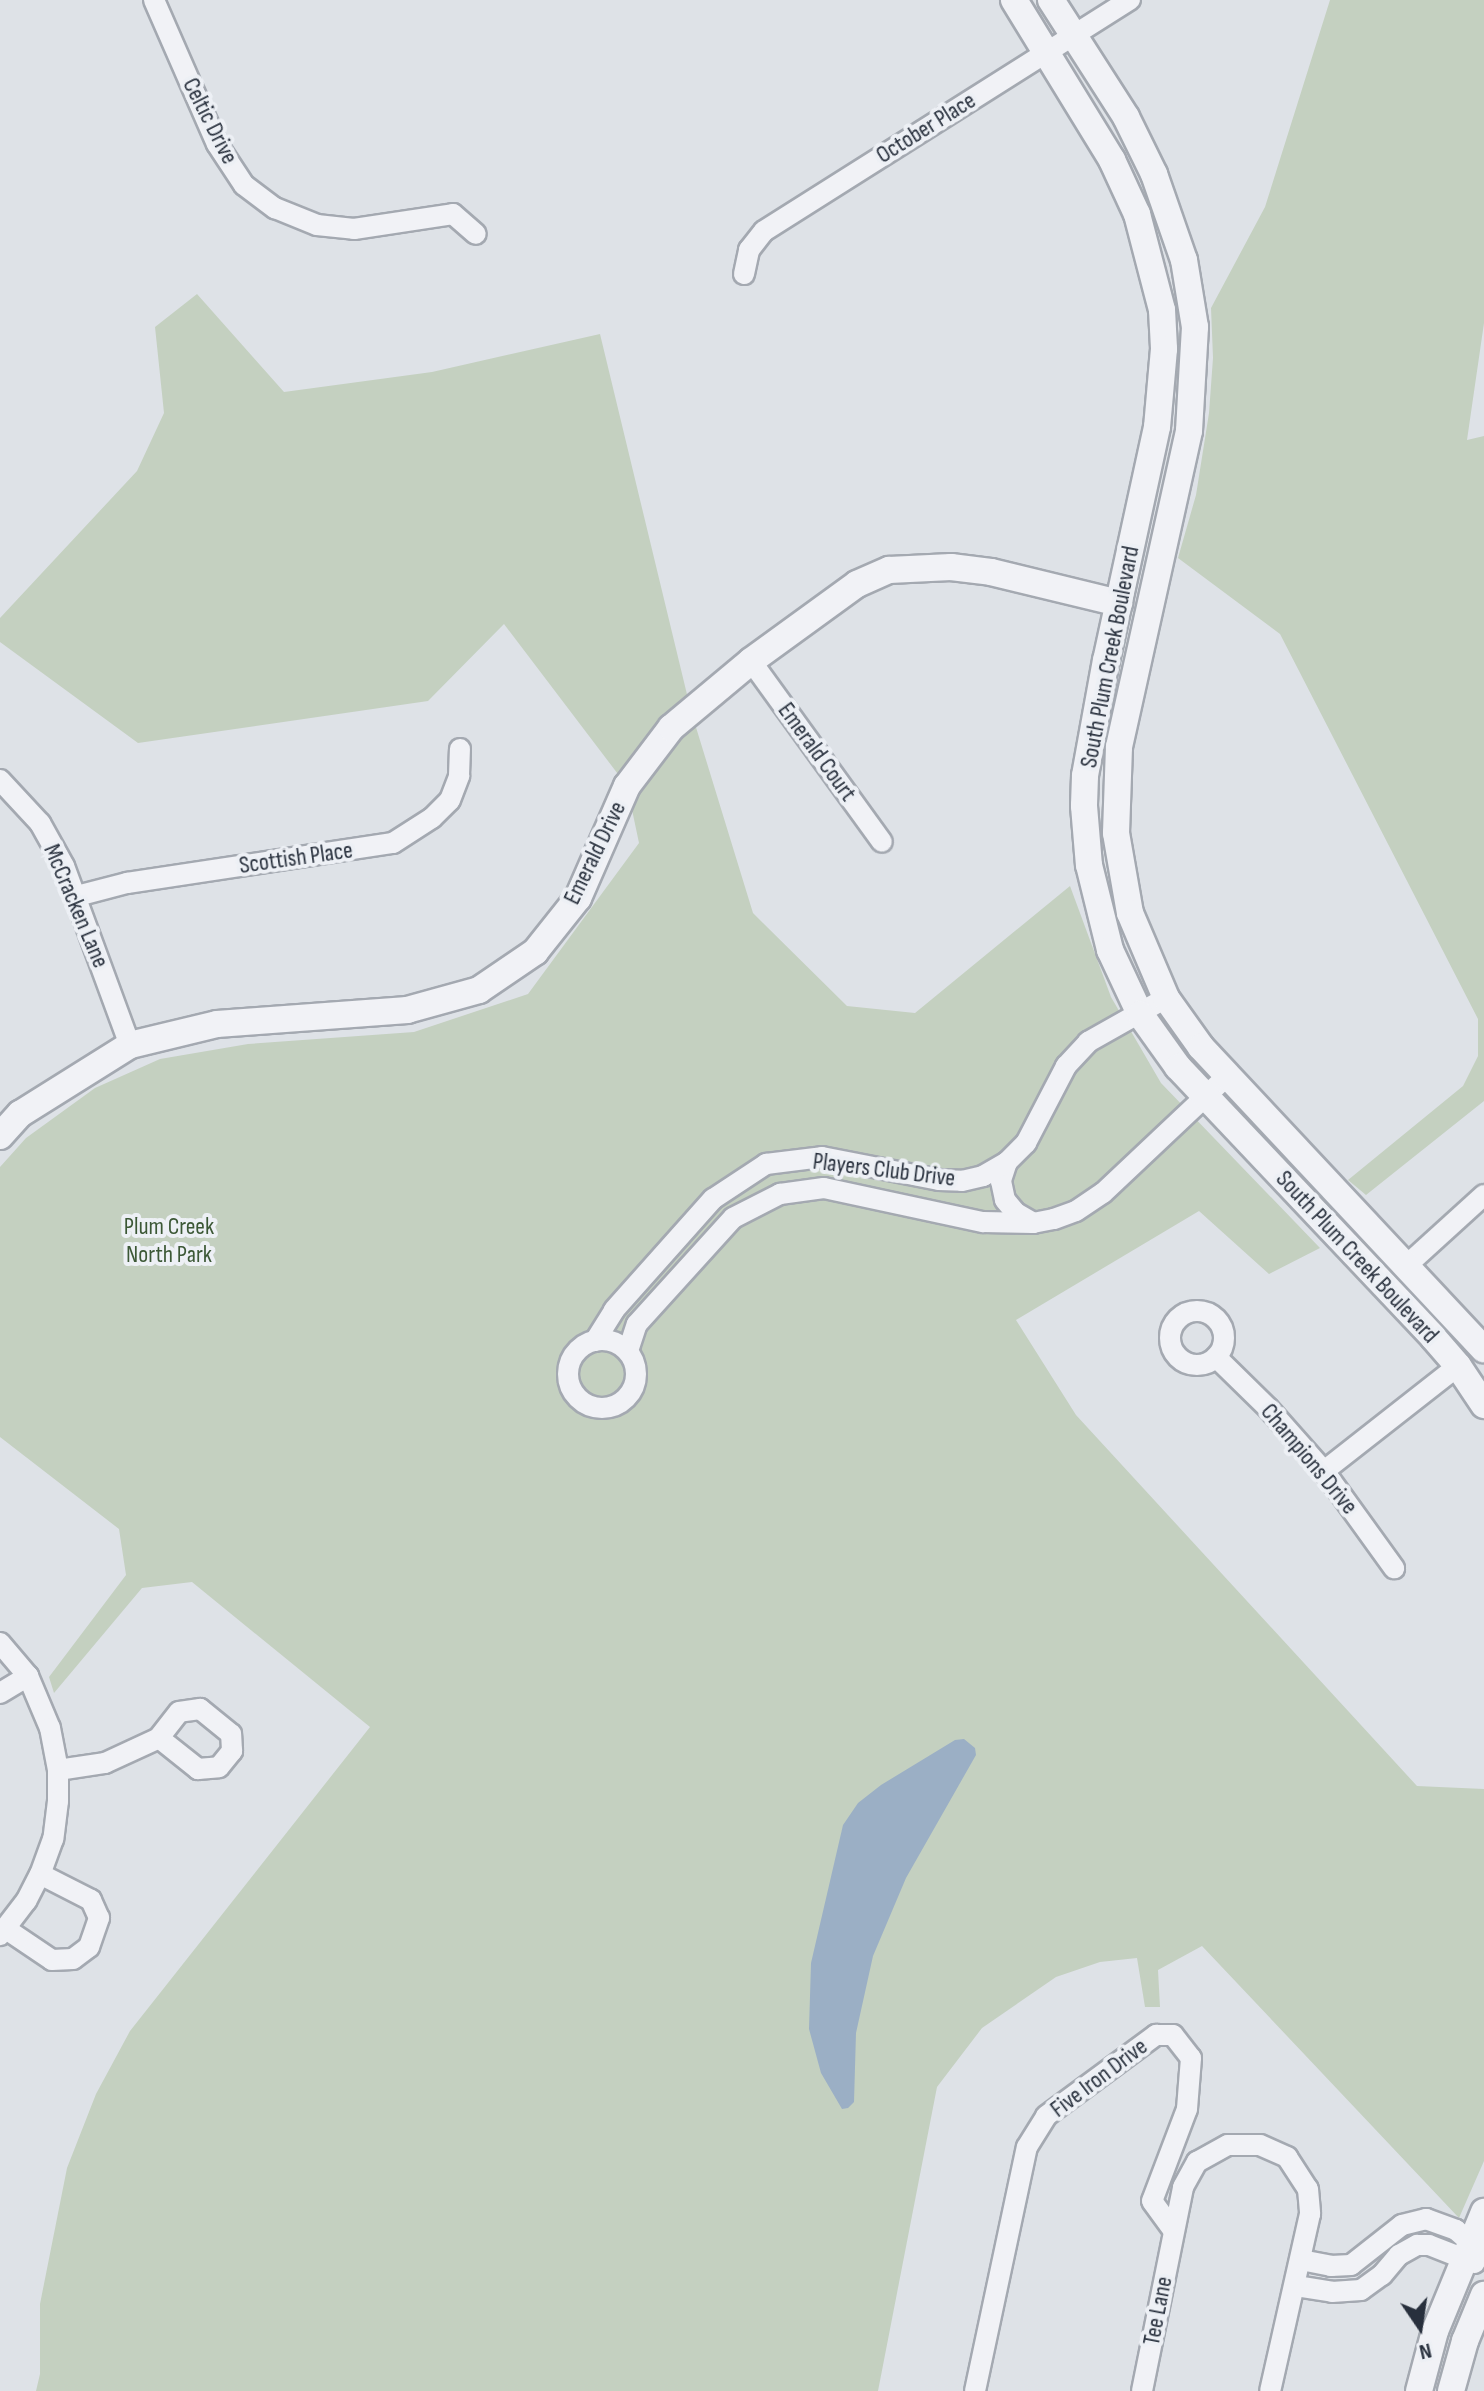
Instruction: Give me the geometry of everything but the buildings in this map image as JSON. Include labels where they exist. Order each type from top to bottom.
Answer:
[{"type":"street","name":"Celtic Drive","points":[[154,0],[217,144],[244,185],[275,208],[317,225],[354,229],[453,214],[476,234]]},
{"type":"street","name":"South Plum Creek Boulevard","points":[[1014,0],[1098,134],[1125,187],[1145,240],[1162,310],[1164,349],[1157,427],[1089,743],[1084,806],[1089,865],[1101,922],[1140,1014],[1178,1067],[1204,1095],[1477,1348]]},
{"type":"street","name":"South Plum Creek Boulevard","points":[[1051,0],[1126,117],[1154,174],[1176,231],[1193,306],[1196,350],[1189,431],[1119,747],[1114,806],[1124,890],[1139,939],[1166,998],[1201,1047],[1407,1265],[1477,1348],[1484,1405]]},
{"type":"street","name":"October Place","points":[[744,274],[749,250],[764,231],[1130,0]]},
{"type":"street","name":"Emerald Drive","points":[[0,1136],[20,1114],[130,1045],[217,1024],[407,1010],[479,990],[535,952],[578,898],[627,786],[671,728],[751,661],[857,584],[889,570],[921,566],[991,572],[1119,603]]},
{"type":"street","name":"Emerald Court","points":[[751,661],[882,842]]},
{"type":"street","name":"Scottish Place","points":[[77,896],[127,883],[393,843],[432,818],[450,800],[459,776],[460,749]]},
{"type":"street","name":"McCracken Lane","points":[[0,780],[40,823],[77,896],[130,1045]]},
{"type":"street","name":"Players Club Drive","points":[[1166,998],[1088,1042],[1073,1058],[1026,1143],[1007,1162],[983,1176],[962,1181],[822,1157],[766,1164],[713,1199],[614,1310],[595,1341],[573,1355],[567,1378],[574,1395],[594,1408],[612,1408],[631,1394],[636,1368],[628,1351],[637,1324],[733,1218],[780,1194],[824,1188],[983,1222],[1033,1223],[1076,1211],[1103,1193],[1228,1075]]},
{"type":"street","points":[[1007,1162],[1001,1181],[1005,1200],[1016,1213],[1033,1223]]},
{"type":"street","points":[[1407,1265],[1484,1195]]},
{"type":"street","points":[[595,1341],[607,1340],[628,1351]]},
{"type":"street","points":[[1324,1471],[1477,1348]]},
{"type":"street","name":"Champions Drive","points":[[1216,1357],[1268,1408],[1324,1471],[1394,1568]]},
{"type":"street","points":[[0,1643],[28,1676],[50,1728],[58,1770],[53,1839],[40,1874],[3,1932],[52,1960],[73,1959],[89,1947],[99,1918],[91,1900],[40,1874]]},
{"type":"street","points":[[0,1693],[28,1676]]},
{"type":"street","points":[[58,1770],[105,1763],[159,1738]]},
{"type":"street","name":"Five Iron Drive","points":[[975,2391],[1027,2147],[1046,2116],[1156,2035],[1173,2035],[1191,2058],[1187,2109],[1152,2201],[1173,2230]]},
{"type":"street","name":"Tee Lane","points":[[1142,2391],[1183,2187],[1197,2162],[1228,2145],[1260,2145],[1287,2157],[1308,2189],[1310,2214],[1270,2391]]},
{"type":"street","points":[[1419,2391],[1435,2331],[1476,2255],[1484,2212]]},
{"type":"street","points":[[1301,2260],[1341,2267],[1351,2265],[1390,2233],[1413,2221],[1439,2222],[1476,2255]]},
{"type":"street","points":[[1296,2286],[1332,2292],[1361,2290],[1382,2275],[1399,2255],[1417,2245],[1476,2255]]},
{"type":"street","points":[[1451,2391],[1465,2341],[1484,2295]]},
{"type":"green space","points":[[1330,0],[1484,0],[1484,323],[1467,440],[1484,436],[1484,1101],[1366,1195],[1348,1180],[1463,1086],[1478,1056],[1478,1019],[1280,634],[1178,558],[1196,495],[1209,413],[1213,358],[1211,308],[1265,207]]},
{"type":"green space","name":"Plum Creek North Park","points":[[197,294],[284,392],[432,372],[600,334],[691,711],[753,913],[847,1006],[915,1013],[1070,886],[1111,997],[1161,1083],[1320,1248],[1269,1274],[1199,1211],[1016,1320],[1076,1415],[1417,1786],[1484,1789],[1484,2161],[1459,2218],[1202,1946],[1158,1970],[1160,2007],[1145,2007],[1137,1958],[1100,1962],[1056,1977],[982,2028],[937,2087],[878,2391],[36,2391],[40,2374],[40,2304],[67,2168],[96,2094],[130,2031],[370,1727],[192,1582],[142,1588],[54,1693],[49,1677],[126,1575],[119,1529],[0,1437],[0,1167],[26,1138],[95,1088],[160,1059],[248,1044],[414,1032],[528,994],[639,843],[627,786],[504,624],[428,701],[138,743],[0,642],[0,618],[137,471],[164,413],[155,327]]},
{"type":"water","points":[[964,1739],[975,1748],[976,1755],[906,1878],[873,1956],[856,2033],[854,2102],[842,2109],[821,2073],[809,2029],[811,1963],[843,1825],[858,1803],[881,1785],[955,1740]]}]
